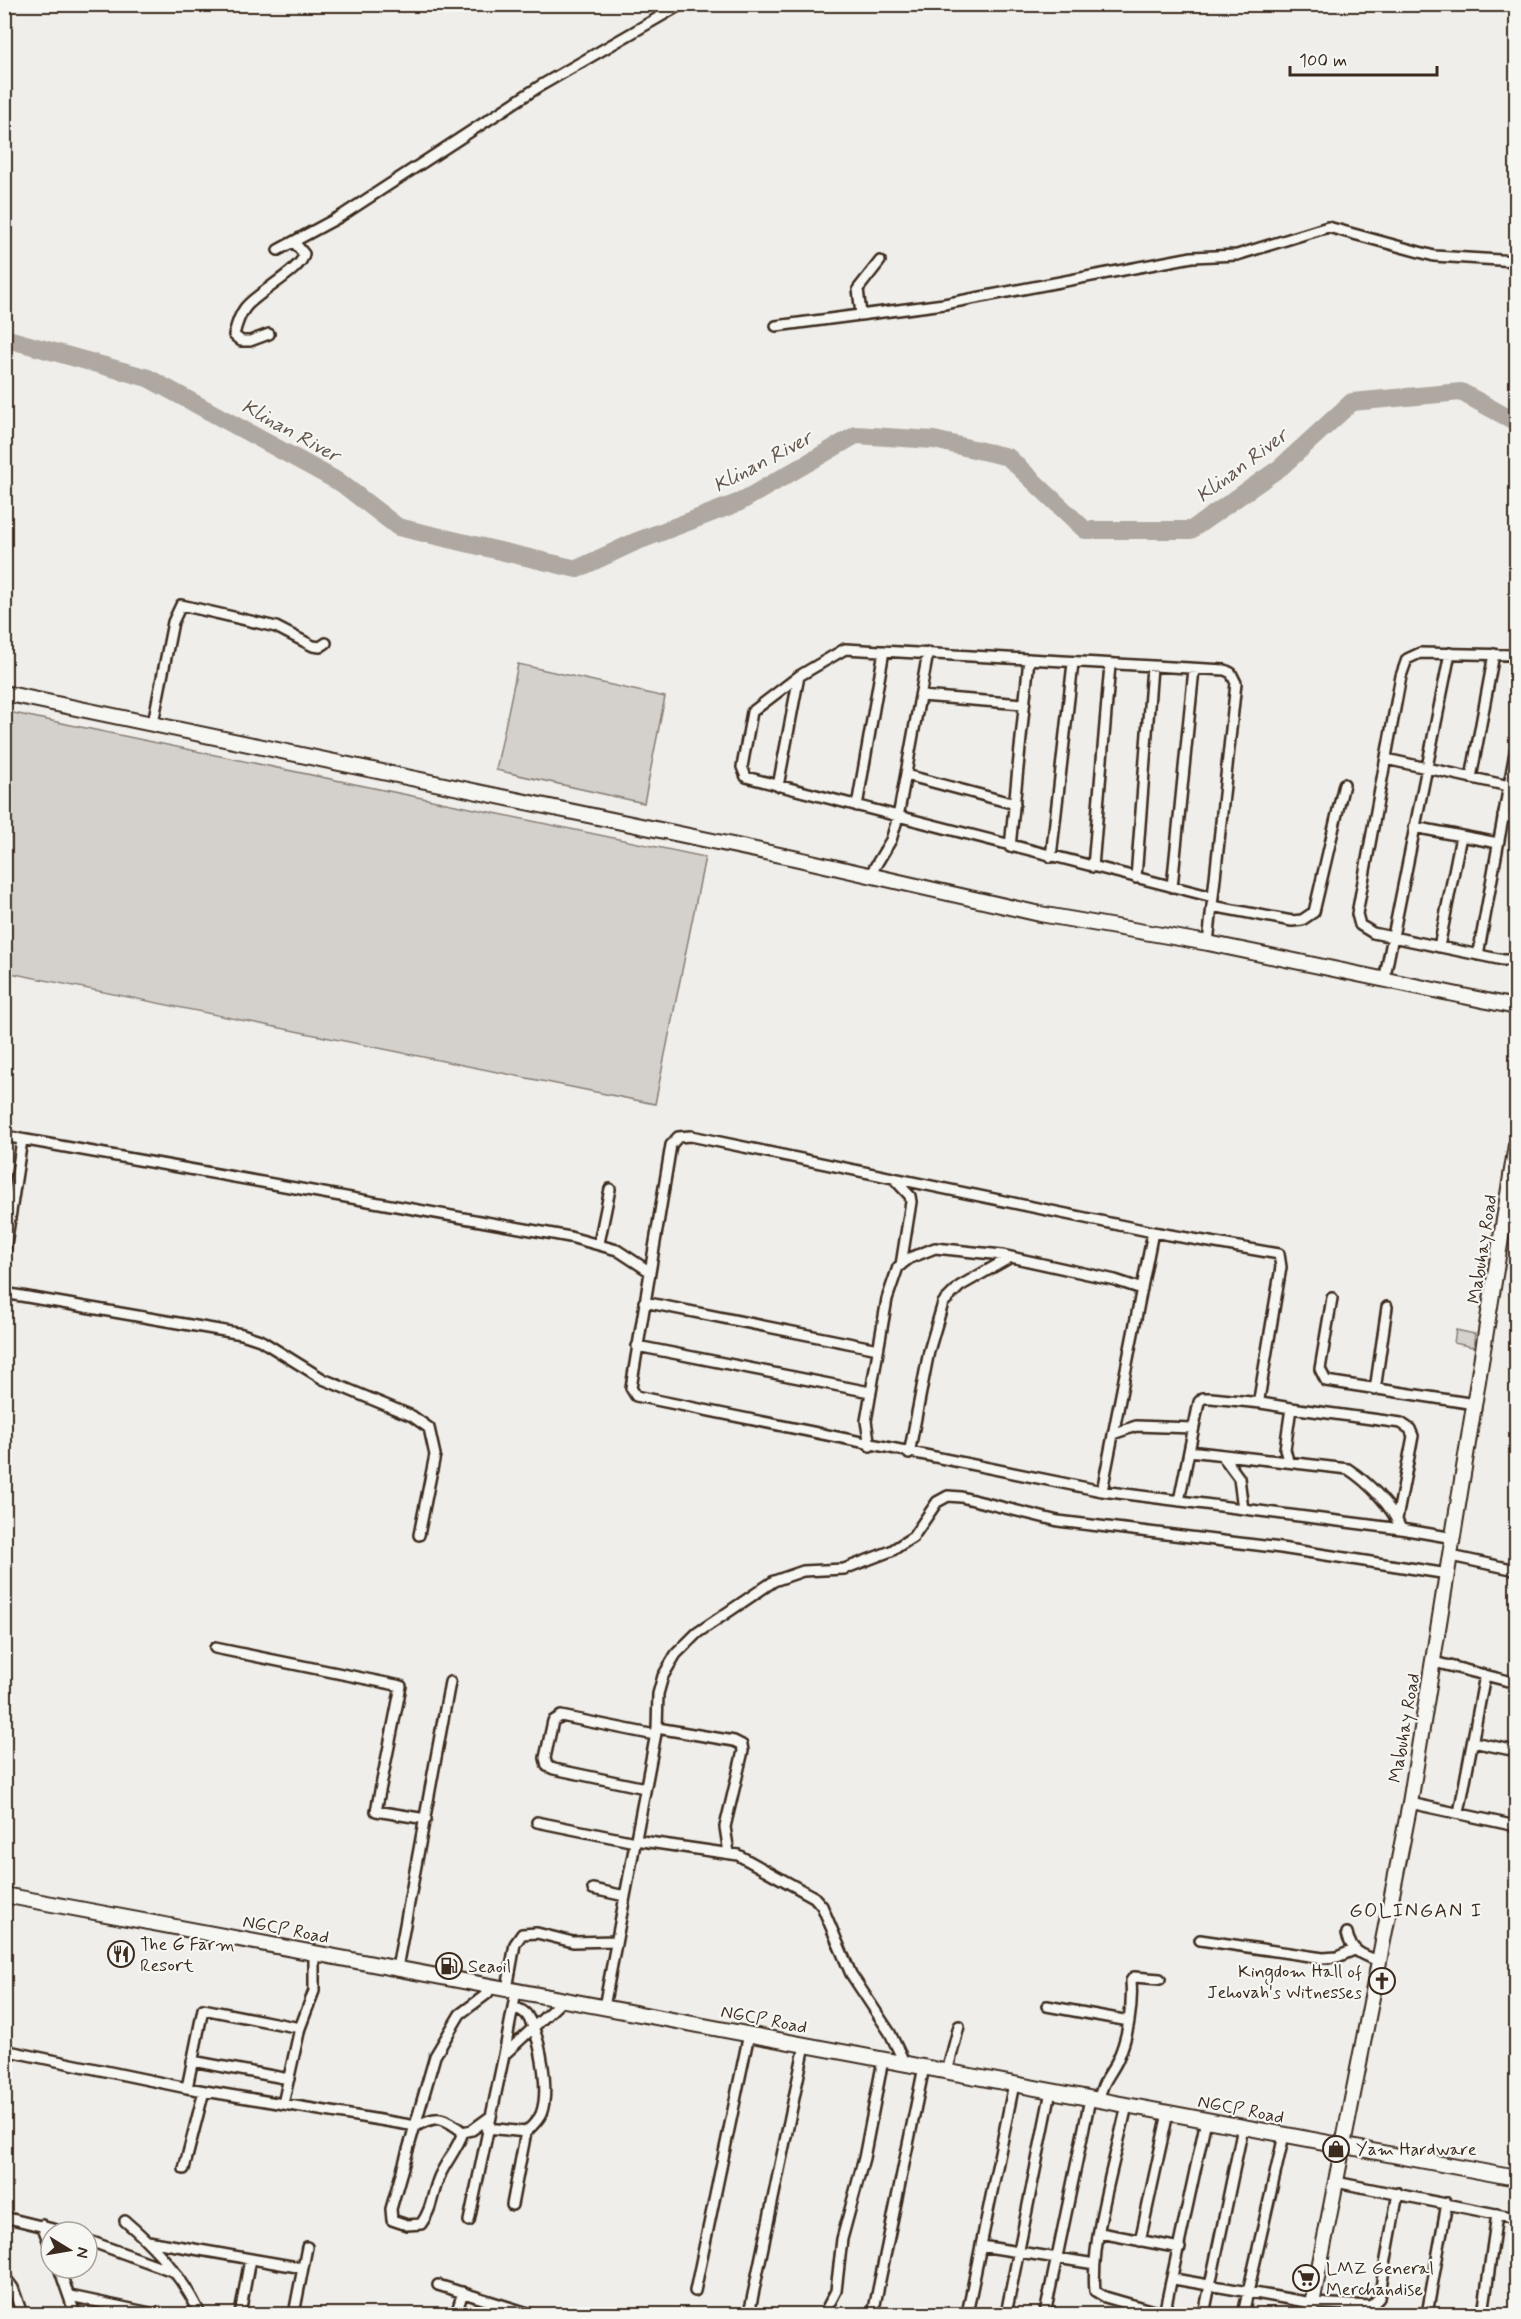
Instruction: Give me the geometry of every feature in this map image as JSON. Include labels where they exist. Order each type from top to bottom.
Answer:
[{"type":"street","points":[[278,250],[350,210],[540,86],[682,4]]},
{"type":"street","points":[[776,326],[944,304],[1185,258],[1237,255],[1328,227],[1434,256],[1516,261]]},
{"type":"street","points":[[269,334],[250,341],[241,341],[234,335],[242,311],[249,302],[301,264],[304,254],[294,242]]},
{"type":"street","points":[[861,314],[858,289],[880,261]]},
{"type":"street","points":[[153,723],[173,622],[181,605],[276,627],[313,646],[320,647],[326,643]]},
{"type":"street","points":[[1208,943],[1212,902],[1236,683],[1231,673],[1225,670],[845,649],[799,676],[754,710],[742,767],[746,777],[1172,887],[1212,902],[1292,921],[1302,920],[1314,912],[1344,784]]},
{"type":"street","points":[[856,806],[884,651]]},
{"type":"street","points":[[870,875],[891,840],[898,817],[928,653]]},
{"type":"street","points":[[1516,655],[1419,653],[1407,659],[1401,676],[1357,921],[1366,929],[1438,947],[1512,960],[1516,955]]},
{"type":"street","points":[[1384,981],[1450,653]]},
{"type":"street","points":[[1470,778],[1494,654]]},
{"type":"street","points":[[1010,847],[1029,659]]},
{"type":"street","points":[[1052,857],[1073,663]]},
{"type":"street","points":[[1093,867],[1110,665]]},
{"type":"street","points":[[1136,878],[1152,667]]},
{"type":"street","points":[[1172,887],[1194,669]]},
{"type":"street","points":[[778,786],[799,676]]},
{"type":"street","points":[[4,693],[870,875],[1040,914],[1208,943],[1516,1007]]},
{"type":"street","points":[[921,696],[1023,704]]},
{"type":"street","points":[[1478,955],[1516,747]]},
{"type":"street","points":[[1386,759],[1509,786]]},
{"type":"street","points":[[906,775],[1015,804]]},
{"type":"street","points":[[1503,816],[1516,818]]},
{"type":"street","points":[[1414,827],[1498,843]]},
{"type":"street","points":[[1438,947],[1461,836]]},
{"type":"street","points":[[4,1136],[599,1243],[634,1260],[649,1271]]},
{"type":"street","points":[[1261,1403],[1259,1393],[1281,1267],[1279,1254],[1153,1232],[691,1136],[678,1137],[671,1145],[631,1388],[636,1396],[909,1454],[1102,1491],[1401,1529],[1454,1538]]},
{"type":"street","points":[[5,1251],[22,1140]]},
{"type":"street","name":"Mabuhay Road","points":[[1311,2308],[1410,1803],[1516,1145]]},
{"type":"street","points":[[870,1446],[866,1420],[870,1392],[890,1289],[901,1265],[911,1202],[910,1196],[895,1180]]},
{"type":"street","points":[[599,1243],[610,1189]]},
{"type":"street","points":[[1102,1491],[1153,1232]]},
{"type":"street","points":[[901,1265],[918,1254],[935,1248],[1011,1257],[1116,1280],[1142,1289]]},
{"type":"street","points":[[909,1454],[929,1352],[943,1303],[960,1286],[1011,1257]]},
{"type":"street","points":[[4,1293],[242,1334],[260,1340],[334,1384],[412,1416],[429,1428],[435,1455],[419,1535]]},
{"type":"street","points":[[1332,1298],[1320,1369],[1322,1376],[1335,1383],[1475,1404]]},
{"type":"street","points":[[644,1302],[878,1349]]},
{"type":"street","points":[[1375,1389],[1388,1307]]},
{"type":"street","points":[[637,1346],[870,1392]]},
{"type":"street","points":[[1179,1501],[1199,1402],[1203,1398],[1261,1403],[1401,1423],[1410,1429],[1413,1436],[1397,1519]]},
{"type":"street","points":[[1288,1461],[1285,1449],[1291,1408]]},
{"type":"street","points":[[1113,1434],[1136,1426],[1193,1428]]},
{"type":"street","points":[[1189,1451],[1348,1469],[1367,1483],[1397,1519],[1401,1529]]},
{"type":"street","points":[[1222,1454],[1228,1459],[1239,1478],[1243,1509]]},
{"type":"street","points":[[604,2007],[656,1731],[658,1694],[663,1676],[676,1654],[697,1633],[774,1581],[803,1571],[844,1569],[891,1551],[913,1537],[937,1502],[948,1496],[961,1497],[1058,1521],[1281,1548],[1448,1574]]},
{"type":"street","points":[[1451,1556],[1516,1570]]},
{"type":"street","points":[[215,1648],[400,1686],[376,1811],[426,1819]]},
{"type":"street","points":[[1434,1662],[1516,1683]]},
{"type":"street","points":[[1459,1813],[1485,1675]]},
{"type":"street","points":[[397,1968],[450,1682]]},
{"type":"street","points":[[645,1788],[547,1766],[545,1758],[553,1720],[561,1716],[656,1731],[717,1737],[741,1745],[743,1751],[725,1827],[729,1853]]},
{"type":"street","points":[[1473,1742],[1516,1751]]},
{"type":"street","points":[[1410,1803],[1516,1826]]},
{"type":"street","points":[[537,1822],[635,1841],[729,1853],[750,1861],[814,1897],[822,1906],[852,1974],[890,2033],[905,2064]]},
{"type":"street","points":[[593,1889],[625,1896]]},
{"type":"street","name":"NGCP Road","points":[[4,1894],[1516,2178]]},
{"type":"street","points":[[1347,1933],[1348,1942],[1354,1950],[1366,1957],[1380,1960]]},
{"type":"street","points":[[469,2221],[513,2007],[511,1990],[515,1944],[522,1934],[537,1934],[573,1942],[616,1941]]},
{"type":"street","points":[[1200,1940],[1323,1958],[1337,1957],[1354,1950]]},
{"type":"street","points":[[284,2104],[300,2028],[314,1991],[314,1953]]},
{"type":"street","points":[[1045,2314],[1095,2099],[1117,2061],[1125,2041],[1131,1981],[1134,1977],[1144,1976],[1160,1979]]},
{"type":"street","points":[[463,2132],[455,2151],[441,2172],[432,2208],[426,2218],[421,2224],[407,2225],[392,2220],[391,2209],[435,2056],[460,2014],[487,1994],[492,1986]]},
{"type":"street","points":[[504,2055],[563,2000]]},
{"type":"street","points":[[1047,2006],[1128,2021]]},
{"type":"street","points":[[512,2205],[526,2132],[541,2114],[546,2090],[533,2029],[526,2014],[513,2007]]},
{"type":"street","points":[[187,2088],[203,2009],[300,2028]]},
{"type":"street","points":[[947,2072],[959,2026]]},
{"type":"street","points":[[695,2292],[749,2034]]},
{"type":"street","points":[[749,2314],[805,2045]]},
{"type":"street","points":[[4,2050],[187,2088],[416,2126],[430,2118],[448,2121],[463,2132],[472,2130],[490,2117]]},
{"type":"street","points":[[824,2314],[834,2299],[842,2239],[862,2167],[883,2060]]},
{"type":"street","points":[[192,2061],[289,2079]]},
{"type":"street","points":[[873,2314],[924,2067]]},
{"type":"street","points":[[967,2314],[1014,2084]]},
{"type":"street","points":[[184,2169],[204,2091]]},
{"type":"street","points":[[1006,2314],[1051,2091]]},
{"type":"street","points":[[421,2104],[430,2118]]},
{"type":"street","points":[[1127,2105],[1100,2233],[1095,2264],[1095,2291],[1098,2295],[1131,2310],[1164,2314],[1174,2279],[1206,2120]]},
{"type":"street","points":[[1140,2241],[1168,2113]]},
{"type":"street","points":[[1204,2314],[1243,2127]]},
{"type":"street","points":[[488,2128],[526,2132]]},
{"type":"street","points":[[1243,2314],[1284,2135]]},
{"type":"street","points":[[1335,2182],[1516,2218]]},
{"type":"street","points":[[1174,2279],[1209,2287],[1248,2292],[1311,2308],[1358,2307],[1376,2303],[1398,2193]]},
{"type":"street","points":[[1427,2314],[1447,2203]]},
{"type":"street","points":[[1483,2314],[1497,2214]]},
{"type":"street","points":[[4,2217],[39,2224]]},
{"type":"street","points":[[125,2221],[148,2241],[176,2272],[200,2314]]},
{"type":"street","points":[[1100,2233],[1180,2248]]},
{"type":"street","points":[[148,2241],[303,2268]]},
{"type":"street","points":[[99,2244],[176,2272]]},
{"type":"street","points":[[294,2314],[307,2247]]},
{"type":"street","points":[[981,2247],[1095,2264]]},
{"type":"street","points":[[240,2314],[250,2259]]},
{"type":"street","points":[[4,2276],[13,2288],[22,2314]]},
{"type":"street","points":[[64,2280],[75,2314]]},
{"type":"street","points":[[438,2285],[463,2292],[500,2310],[531,2314]]},
{"type":"street","points":[[456,2314],[463,2292]]},
{"type":"street","points":[[70,2296],[155,2314]]},
{"type":"shaded area","points":[[518,664],[665,697],[644,803],[496,770]]},
{"type":"shaded area","points":[[4,711],[705,857],[655,1104],[5,972]]},
{"type":"shaded area","points":[[1456,1330],[1475,1334],[1473,1347],[1454,1343]]},
{"type":"waterway","name":"Klinan River","points":[[4,338],[148,378],[341,483],[398,527],[577,569],[635,542],[740,502],[856,435],[934,440],[1008,457],[1085,530],[1191,530],[1281,467],[1352,402],[1461,392],[1516,422]]},
{"type":"place","name":"The G Farm Resort","points":[[121,1954]]},
{"type":"place","name":"Seaoil","points":[[449,1966]]},
{"type":"place","name":"Kingdom Hall of Jehovah's Witnesses","points":[[1382,1981]]},
{"type":"place","name":"Yam Hardware","points":[[1336,2149]]},
{"type":"place","name":"LMZ General Merchandise","points":[[1306,2278]]},
{"type":"district","name":"GOLINGAN I","points":[[1416,1910]]}]
